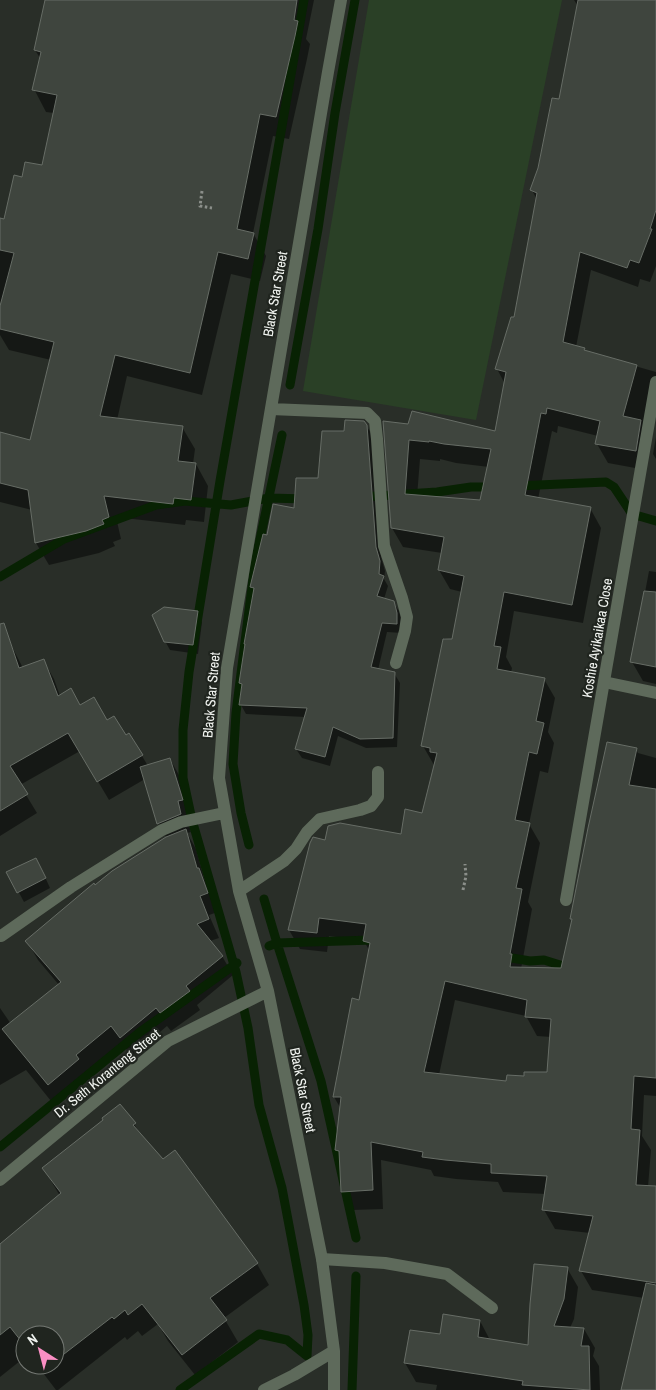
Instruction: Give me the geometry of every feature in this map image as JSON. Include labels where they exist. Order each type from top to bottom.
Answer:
[{"type":"street","name":"Black Star Street","points":[[334,1390],[334,1351],[322,1259],[268,991],[239,891],[218,778],[227,668],[341,0]]},
{"type":"street","name":"Koshie Ayikaikaa Close","points":[[566,900],[656,382]]},
{"type":"street","points":[[271,409],[367,413],[374,421],[377,439],[384,546],[407,618],[406,631],[396,663]]},
{"type":"street","points":[[604,682],[656,693]]},
{"type":"street","points":[[239,891],[284,861],[320,819],[371,806],[378,797],[378,772]]},
{"type":"street","points":[[1,936],[71,888],[162,830],[181,822],[224,813]]},
{"type":"street","name":"Dr. Seth Koranteng Street","points":[[0,1180],[168,1041],[268,991]]},
{"type":"street","points":[[322,1259],[385,1263],[447,1274],[492,1308]]},
{"type":"street","points":[[264,1390],[294,1376],[334,1351]]},
{"type":"path","points":[[202,191],[200,206],[212,208]]},
{"type":"path","points":[[464,890],[466,864]]},
{"type":"green space","points":[[369,0],[562,0],[476,420],[303,391]]},
{"type":"building","points":[[45,0],[297,0],[294,20],[298,21],[276,117],[260,114],[237,229],[254,233],[248,259],[218,252],[190,373],[115,355],[100,416],[183,426],[178,461],[196,463],[191,500],[174,498],[173,504],[104,496],[109,517],[102,520],[104,524],[86,531],[35,543],[28,490],[0,483],[0,432],[30,440],[54,342],[0,329],[0,306],[14,253],[0,250],[0,218],[4,219],[14,175],[22,177],[25,162],[42,165],[57,95],[32,90],[41,52],[34,50]]},
{"type":"building","points":[[578,0],[656,0],[656,210],[650,229],[652,229],[639,263],[630,260],[627,268],[580,252],[563,342],[637,365],[623,416],[641,420],[636,451],[595,444],[600,421],[547,408],[546,414],[541,413],[525,495],[591,507],[572,605],[504,592],[494,646],[501,647],[497,669],[545,678],[536,721],[544,723],[537,754],[529,752],[515,820],[530,823],[516,888],[522,889],[510,954],[512,954],[510,967],[561,968],[607,742],[637,748],[629,785],[656,789],[656,1078],[634,1076],[631,1129],[640,1130],[636,1185],[656,1186],[656,1283],[579,1271],[593,1216],[542,1210],[547,1176],[491,1173],[491,1164],[422,1157],[423,1152],[371,1142],[373,1190],[341,1192],[339,1151],[335,1150],[341,1097],[333,1097],[352,998],[359,1000],[370,943],[363,941],[366,924],[319,918],[317,933],[288,930],[313,837],[325,840],[328,826],[340,823],[401,834],[405,809],[422,813],[437,753],[430,752],[430,748],[421,746],[443,639],[452,639],[464,576],[438,570],[444,537],[391,528],[383,421],[408,424],[412,411],[495,431],[506,372],[495,369],[511,317],[514,317],[537,193],[530,190],[538,168],[552,98],[559,99]],"holes":[[[409,440],[491,449],[480,500],[405,494]],[[445,981],[527,1000],[525,1017],[551,1019],[547,1072],[524,1072],[524,1076],[507,1075],[506,1081],[424,1072]]]},
{"type":"building","points":[[345,420],[364,421],[367,425],[376,547],[380,561],[379,574],[384,576],[377,596],[394,601],[397,613],[397,624],[382,623],[371,667],[395,672],[393,738],[360,739],[333,727],[325,757],[295,749],[307,708],[239,705],[242,684],[239,683],[254,588],[250,587],[263,534],[267,535],[273,504],[294,508],[296,478],[318,478],[322,431],[344,431]]},
{"type":"building","points":[[644,591],[656,592],[656,667],[630,662]]},
{"type":"building","points":[[164,607],[198,611],[193,645],[164,642],[152,615]]},
{"type":"building","points":[[4,623],[19,668],[44,659],[58,696],[71,688],[80,705],[94,697],[107,720],[114,716],[126,735],[129,733],[143,755],[97,782],[68,733],[10,766],[28,794],[0,811],[0,624]]},
{"type":"building","points":[[170,758],[183,800],[178,801],[181,814],[157,824],[140,767]]},
{"type":"building","points":[[186,829],[197,868],[199,868],[208,893],[200,896],[209,919],[197,924],[223,956],[186,986],[190,991],[160,1013],[156,1008],[120,1038],[111,1026],[76,1055],[79,1059],[48,1085],[2,1029],[61,982],[25,941],[94,883],[95,885],[112,871],[166,837]]},
{"type":"building","points":[[36,858],[46,878],[17,893],[6,872]]},
{"type":"building","points":[[120,1104],[136,1123],[133,1125],[163,1159],[175,1150],[258,1263],[210,1298],[227,1320],[182,1355],[142,1304],[128,1315],[125,1310],[114,1319],[112,1317],[65,1353],[65,1325],[15,1325],[15,1333],[10,1327],[0,1335],[0,1244],[61,1193],[42,1168],[103,1120],[102,1118]]},
{"type":"building","points":[[534,1264],[568,1267],[564,1299],[554,1326],[584,1328],[581,1346],[589,1346],[590,1390],[522,1385],[523,1381],[404,1363],[410,1330],[440,1334],[443,1314],[480,1320],[478,1337],[528,1345]]},
{"type":"building","points":[[646,1283],[656,1285],[656,1390],[621,1390]]},
{"type":"waterway","points":[[304,0],[220,481],[189,672],[183,730],[183,778],[192,820],[236,972],[248,1028],[259,1105],[282,1188],[304,1305],[308,1335],[307,1356]]},
{"type":"waterway","points":[[290,385],[318,229],[335,113],[355,0]]},
{"type":"waterway","points":[[249,845],[241,813],[233,764],[236,713],[255,563],[282,435]]},
{"type":"waterway","points":[[516,486],[606,482],[614,487],[632,514],[656,521]]},
{"type":"waterway","points":[[362,497],[437,492],[471,487],[493,487]]},
{"type":"waterway","points":[[0,577],[64,539],[156,505],[185,501],[231,505],[269,498],[306,499]]},
{"type":"waterway","points":[[264,899],[321,1081],[356,1238]]},
{"type":"waterway","points":[[269,946],[277,943],[373,940]]},
{"type":"waterway","points":[[500,956],[530,961],[544,960],[573,969]]},
{"type":"waterway","points":[[0,1147],[140,1032],[237,963]]},
{"type":"waterway","points":[[352,1390],[356,1276]]},
{"type":"waterway","points":[[180,1390],[259,1334],[287,1340],[307,1356]]}]
